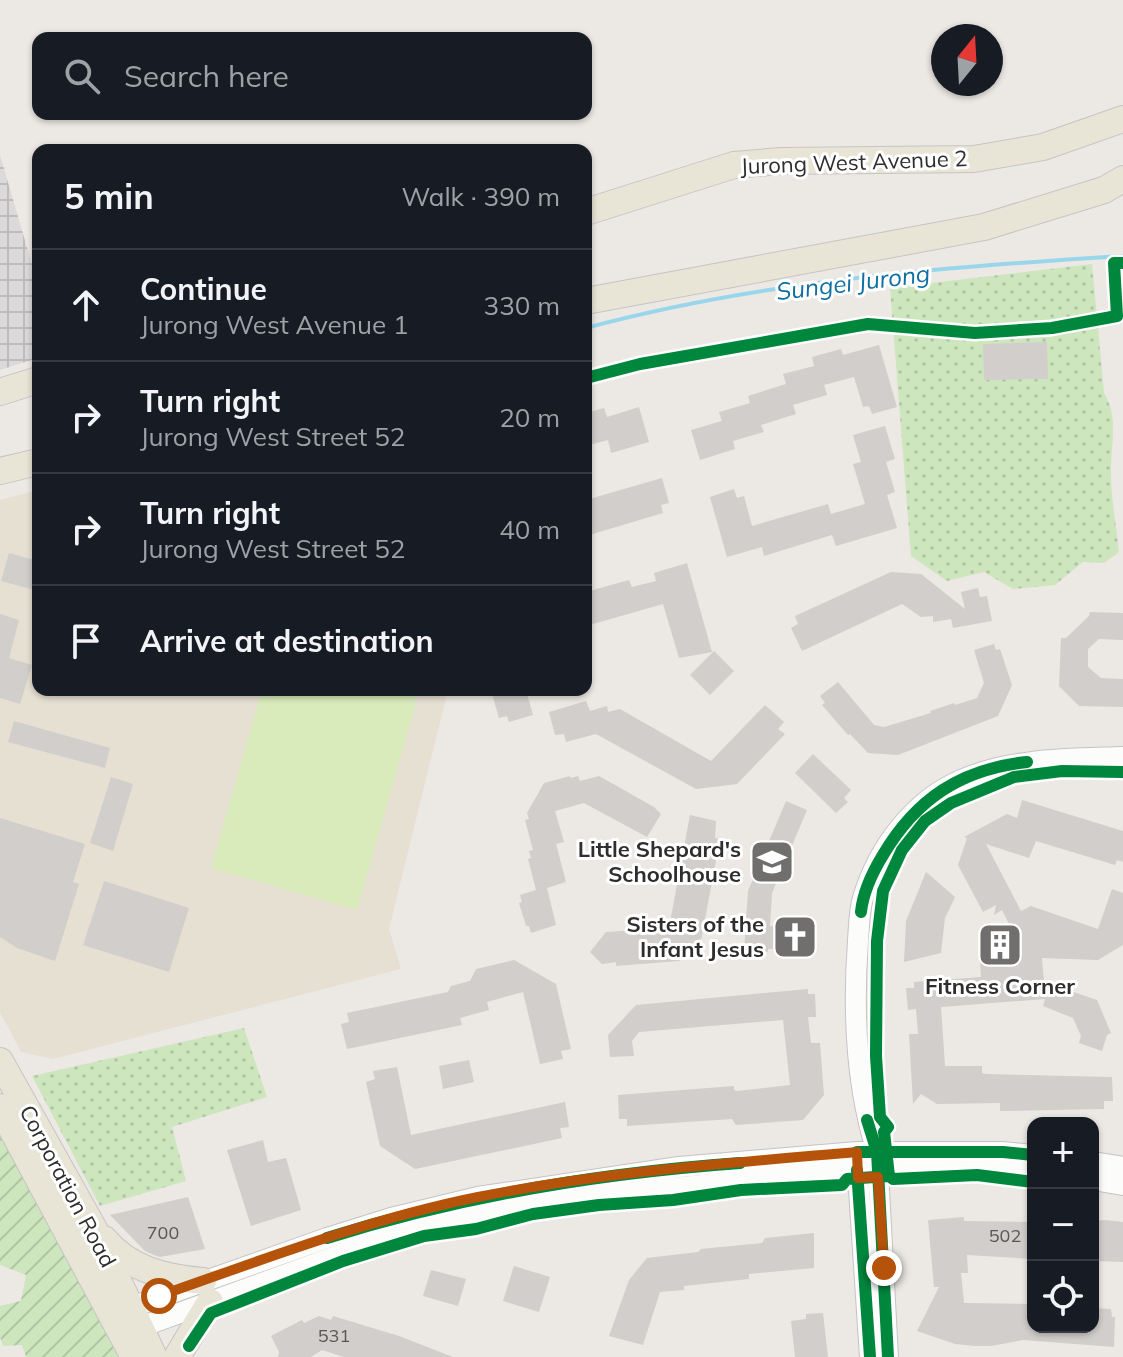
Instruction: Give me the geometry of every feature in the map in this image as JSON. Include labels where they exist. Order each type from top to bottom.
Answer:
[{"type":"main road","name":"Jurong West Avenue 2","points":[[592,210],[734,165],[781,161],[974,159],[1043,147],[1123,119]]},
{"type":"main road","points":[[592,300],[984,227],[1104,190],[1123,179]]},
{"type":"main road","points":[[0,392],[32,382]]},
{"type":"main road","points":[[0,471],[32,463]]},
{"type":"main road","name":"Corporation Road","points":[[0,1061],[93,1227],[128,1328]]},
{"type":"main road","name":"Corporation Road","points":[[0,1107],[128,1328],[154,1357]]},
{"type":"main road","points":[[93,1227],[108,1244],[140,1268],[206,1291],[177,1357]]},
{"type":"street","points":[[870,1357],[867,1120],[857,1028],[856,970],[862,901],[873,871],[906,819],[931,796],[961,780],[1012,764],[1123,757]]},
{"type":"street","points":[[128,1328],[206,1291],[394,1235],[483,1215],[600,1195],[867,1161],[1003,1152],[1027,1154]]},
{"type":"street","points":[[867,1161],[1027,1171]]},
{"type":"street","points":[[867,1161],[888,1357]]},
{"type":"street","points":[[1099,1163],[1123,1167]]},
{"type":"street","points":[[1099,1181],[1123,1185]]},
{"type":"shaded area","points":[[0,155],[32,264],[32,360],[0,370]]},
{"type":"shaded area","points":[[32,492],[32,696],[445,696],[389,929],[401,969],[53,1059],[21,1052],[0,1012],[0,500]]},
{"type":"green space","points":[[1092,264],[1104,393],[1113,419],[1111,486],[1119,552],[1104,563],[1083,562],[1055,585],[1013,589],[984,572],[947,581],[911,556],[890,288]]},
{"type":"green space","points":[[260,696],[415,696],[415,706],[357,910],[211,868]]},
{"type":"green space","points":[[244,1028],[267,1097],[172,1127],[186,1181],[100,1206],[32,1076]]},
{"type":"green space","points":[[0,1131],[126,1357],[26,1357],[22,1345],[3,1346],[0,1306],[21,1301],[26,1275],[0,1265]]},
{"type":"building","points":[[1047,342],[1048,379],[984,380],[983,344]]},
{"type":"building","points":[[879,345],[897,407],[872,414],[869,406],[863,407],[854,377],[824,385],[827,395],[793,405],[796,414],[761,425],[764,432],[733,441],[735,449],[700,460],[691,430],[722,421],[719,412],[750,403],[748,396],[786,384],[783,374],[814,366],[812,357],[841,349],[843,355]]},
{"type":"building","points":[[639,407],[649,442],[611,453],[608,440],[592,444],[592,411],[604,408],[607,417]]},
{"type":"building","points":[[885,426],[895,459],[886,462],[895,492],[887,495],[897,528],[836,546],[832,535],[764,556],[762,547],[727,557],[710,497],[734,489],[737,498],[744,496],[752,526],[828,504],[831,514],[865,504],[853,464],[861,462],[853,435]]},
{"type":"building","points":[[662,478],[669,503],[661,505],[663,513],[592,534],[592,498]]},
{"type":"building","points":[[9,553],[32,559],[32,589],[1,581]]},
{"type":"building","points":[[687,563],[712,652],[679,658],[663,604],[592,624],[592,590],[629,580],[632,587],[656,581],[654,573]]},
{"type":"building","points":[[891,572],[921,574],[965,609],[961,592],[978,588],[980,597],[987,596],[992,621],[953,628],[951,619],[933,622],[933,616],[921,617],[902,604],[802,651],[791,628],[798,624],[795,616]]},
{"type":"building","points":[[1090,612],[1123,613],[1123,640],[1099,639],[1088,649],[1088,667],[1101,678],[1123,679],[1123,707],[1079,706],[1059,686],[1061,638],[1066,638]]},
{"type":"building","points":[[0,614],[19,620],[9,658],[32,665],[20,704],[0,698]]},
{"type":"building","points":[[994,644],[996,650],[1000,649],[1012,685],[998,716],[898,755],[868,753],[822,705],[825,703],[820,696],[838,682],[874,725],[884,727],[977,698],[984,683],[974,650]]},
{"type":"building","points":[[714,651],[734,671],[710,695],[690,675]]},
{"type":"building","points":[[493,696],[528,696],[533,715],[509,722],[507,716],[499,718]]},
{"type":"building","points":[[586,701],[590,711],[607,706],[608,712],[620,709],[711,761],[765,705],[784,722],[778,729],[785,734],[737,784],[696,789],[596,734],[566,742],[564,734],[555,735],[549,712]]},
{"type":"building","points":[[14,721],[110,748],[105,768],[8,742]]},
{"type":"building","points":[[813,754],[851,790],[844,798],[848,802],[836,813],[795,773]]},
{"type":"building","points":[[578,776],[580,781],[599,776],[661,814],[647,837],[584,803],[555,811],[564,842],[556,844],[566,882],[547,888],[556,925],[531,933],[519,903],[522,902],[520,895],[536,890],[528,859],[531,858],[529,851],[533,850],[525,820],[529,819],[527,813],[544,783]]},
{"type":"building","points":[[111,777],[133,784],[113,851],[90,843]]},
{"type":"building","points":[[1022,800],[1123,831],[1123,862],[1117,860],[1115,865],[1036,841],[1029,858],[986,844],[1021,911],[1031,906],[1098,929],[1112,889],[1123,893],[1123,945],[1098,960],[1042,958],[1044,982],[1097,1000],[1111,1033],[1107,1035],[1102,1051],[1079,1043],[1081,1036],[1073,1018],[1043,1006],[1045,999],[941,1007],[945,1066],[982,1066],[982,1073],[986,1074],[1112,1077],[1113,1101],[1104,1101],[1104,1109],[1000,1111],[1000,1103],[937,1104],[921,1094],[913,1104],[909,1034],[918,1034],[916,1009],[908,1010],[906,988],[914,988],[914,982],[981,977],[980,962],[988,935],[1020,946],[1002,910],[994,915],[996,905],[983,912],[958,865],[967,838],[964,837],[1007,814],[1017,818]]},
{"type":"building","points":[[786,801],[807,810],[772,893],[770,926],[807,926],[807,948],[744,951],[748,891]]},
{"type":"building","points":[[690,815],[716,821],[715,838],[720,839],[701,941],[679,961],[616,966],[616,962],[602,964],[590,952],[606,932],[669,928]]},
{"type":"building","points":[[0,818],[85,844],[73,882],[79,884],[55,961],[17,948],[0,937]]},
{"type":"building","points":[[926,872],[955,897],[945,918],[941,953],[904,962],[906,921]]},
{"type":"building","points":[[104,881],[189,908],[169,972],[83,945]]},
{"type":"building","points":[[514,960],[556,984],[571,1049],[561,1051],[563,1059],[540,1064],[523,992],[487,1002],[489,1010],[460,1018],[462,1025],[347,1049],[341,1024],[349,1022],[347,1013],[448,992],[451,986],[470,981],[476,969]]},
{"type":"building","points":[[808,989],[808,994],[815,994],[816,1017],[808,1017],[811,1043],[820,1043],[824,1095],[803,1120],[736,1125],[732,1119],[627,1126],[627,1119],[619,1119],[618,1095],[734,1086],[737,1091],[790,1085],[783,1020],[639,1032],[632,1041],[634,1056],[610,1057],[608,1035],[636,1005]]},
{"type":"building","points":[[469,1060],[474,1082],[443,1089],[439,1066]]},
{"type":"building","points":[[397,1067],[411,1135],[565,1102],[569,1127],[560,1128],[562,1138],[415,1169],[380,1146],[366,1082],[375,1079],[373,1071]]},
{"type":"building","points":[[263,1140],[268,1162],[286,1158],[301,1210],[251,1226],[227,1150]]},
{"type":"building","points":[[188,1197],[205,1249],[160,1257],[154,1255],[145,1251],[110,1215]]},
{"type":"building","points":[[964,1217],[964,1221],[1027,1222],[1027,1259],[967,1255],[968,1273],[961,1273],[964,1303],[1027,1304],[1027,1333],[1099,1333],[1099,1308],[1111,1309],[1112,1317],[1115,1317],[1114,1347],[1023,1340],[975,1346],[955,1344],[917,1331],[939,1287],[934,1287],[928,1220]]},
{"type":"building","points":[[1099,1221],[1123,1222],[1123,1262],[1099,1261]]},
{"type":"building","points":[[814,1233],[814,1268],[749,1274],[749,1279],[684,1286],[684,1290],[660,1292],[643,1345],[609,1336],[629,1280],[647,1258]]},
{"type":"building","points":[[514,1266],[550,1277],[539,1312],[503,1301]]},
{"type":"building","points":[[431,1270],[466,1279],[458,1306],[423,1296]]},
{"type":"building","points":[[823,1313],[828,1357],[795,1357],[791,1321],[806,1319],[806,1314]]},
{"type":"building","points":[[319,1316],[331,1320],[333,1316],[399,1336],[453,1357],[344,1357],[322,1350],[311,1357],[278,1357],[279,1352],[271,1336],[302,1320],[304,1323]]},
{"type":"waterway","name":"Sungei Jurong","points":[[592,327],[718,298],[785,287],[920,271],[1123,256]]},
{"type":"cycle path","points":[[592,376],[640,364],[868,324],[975,333],[1052,328],[1117,316],[1114,263],[1123,263]]},
{"type":"cycle path","points":[[861,912],[869,883],[883,855],[910,818],[926,803],[961,780],[981,772],[1027,762]]},
{"type":"cycle path","points":[[889,1176],[884,1132],[888,1127],[880,1117],[876,1056],[877,941],[883,891],[902,850],[925,821],[951,803],[1014,777],[1062,771],[1123,772]]},
{"type":"cycle path","points":[[867,1120],[877,1152],[888,1357]]},
{"type":"cycle path","points":[[857,1152],[1027,1154]]},
{"type":"cycle path","points":[[327,1238],[428,1210],[531,1188],[635,1173],[740,1163]]},
{"type":"cycle path","points":[[857,1170],[870,1357]]},
{"type":"cycle path","points":[[189,1346],[211,1313],[343,1261],[424,1236],[476,1229],[533,1214],[741,1190],[842,1185],[847,1179],[889,1176],[893,1179],[977,1175],[1027,1181]]},
{"type":"place","name":"Little Shepard's Schoolhouse","points":[[772,862]]},
{"type":"place","name":"Sisters of the Infant Jesus","points":[[795,937]]},
{"type":"place","name":"Fitness Corner","points":[[1000,945]]},
{"type":"route","points":[[159,1296],[391,1218],[478,1197],[679,1167],[857,1152],[858,1178],[878,1177],[884,1268]]}]
